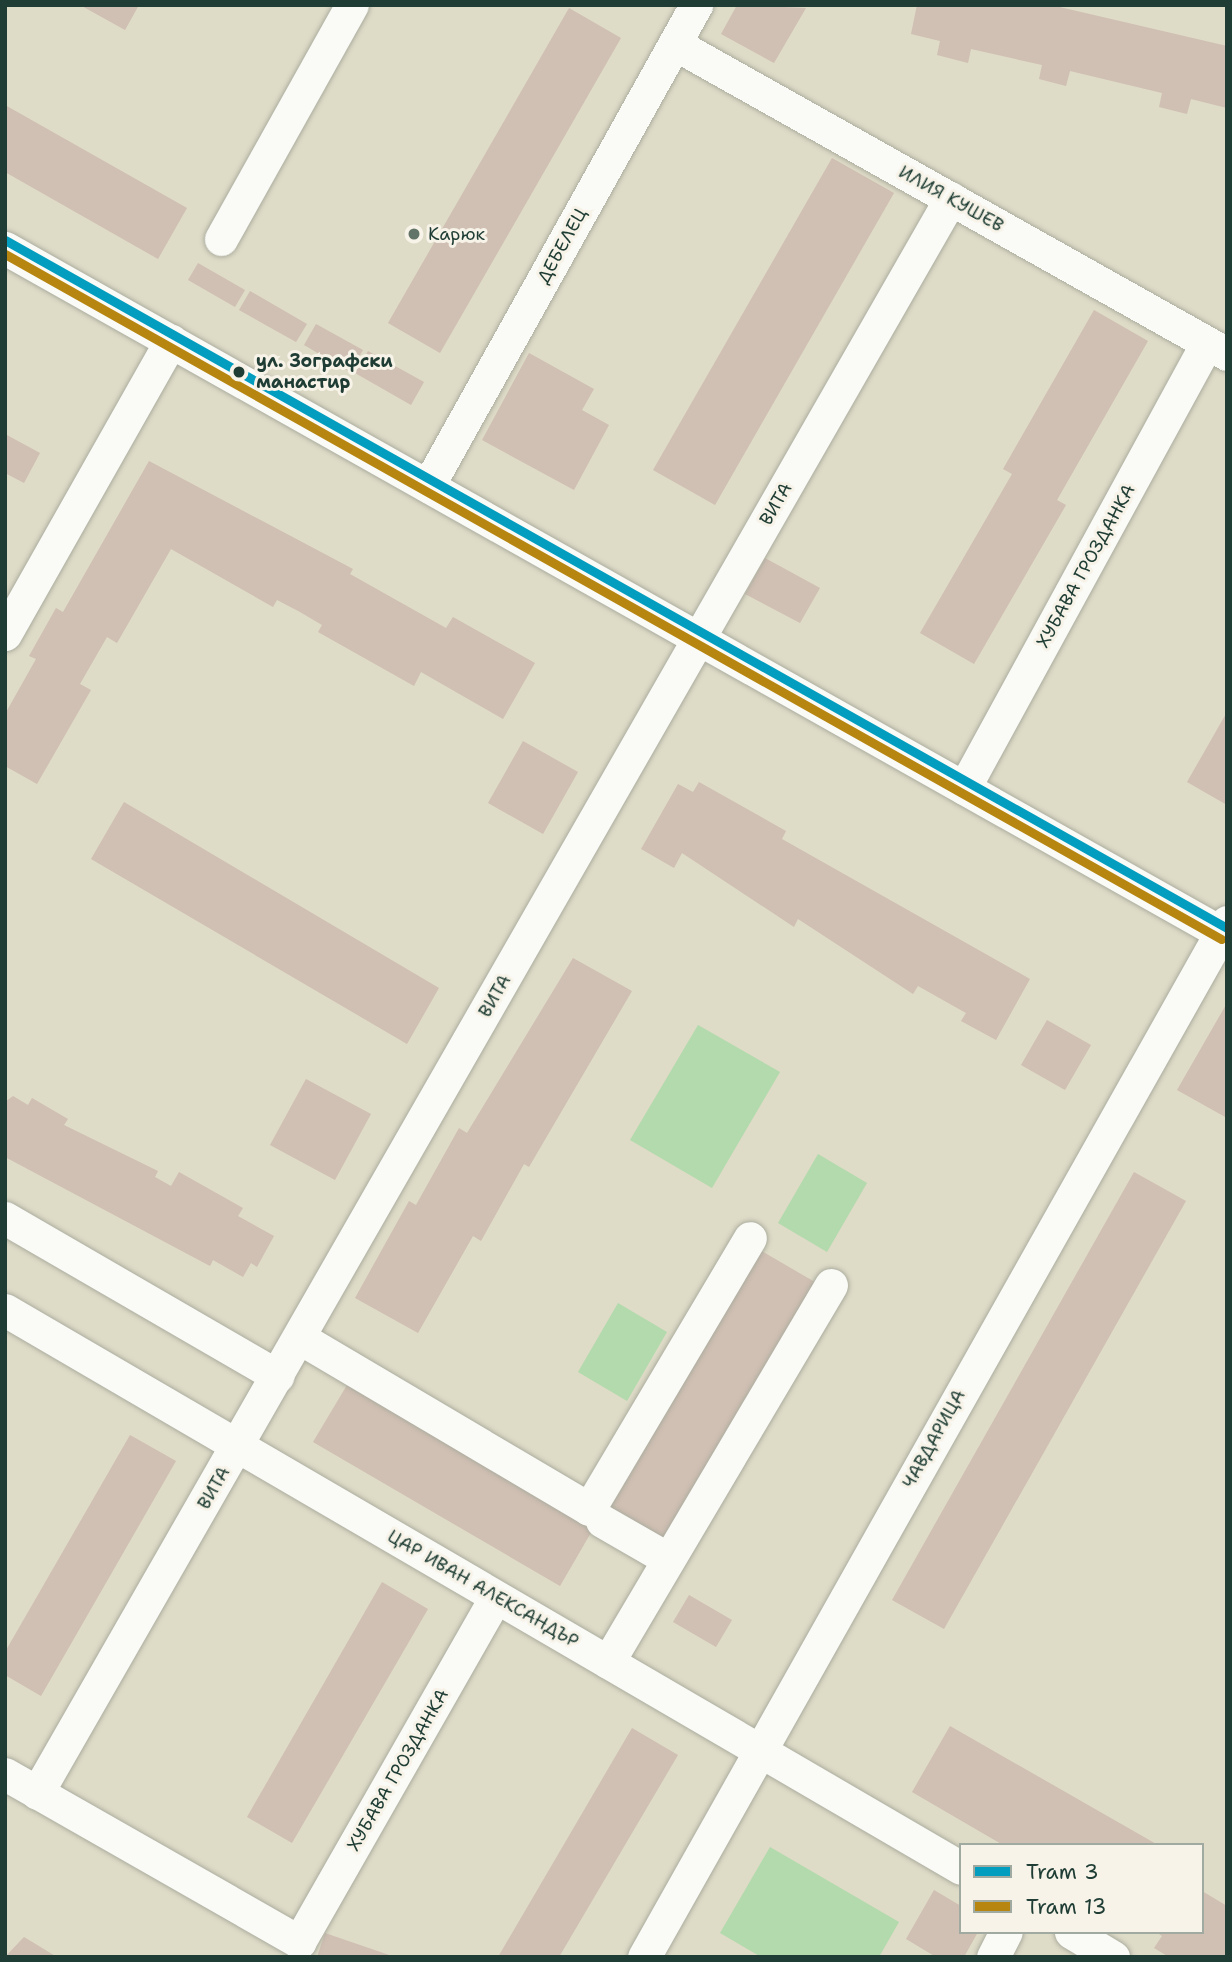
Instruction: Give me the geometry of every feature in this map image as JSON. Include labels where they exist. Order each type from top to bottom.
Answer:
[{"type":"street","points":[[221,239],[352,5]]},
{"type":"street","name":"ДЕБЕЛЕЦ","points":[[428,486],[696,5]]},
{"type":"street","name":"ИЛИЯ КУШЕВ","points":[[675,44],[1217,349]]},
{"type":"street","name":"ВИТА","points":[[37,1793],[951,198]]},
{"type":"street","points":[[5,248],[964,789],[1225,930]]},
{"type":"street","points":[[5,634],[170,341]]},
{"type":"street","name":"ХУБАВА ГРОЗДАНКА","points":[[964,789],[1217,349]]},
{"type":"street","name":"ЧАВДАРИЦА","points":[[644,1957],[758,1749],[1225,930]]},
{"type":"street","points":[[5,1218],[278,1376]]},
{"type":"street","points":[[300,1338],[589,1509],[750,1238]]},
{"type":"street","points":[[608,1662],[831,1285]]},
{"type":"street","name":"ЦАР ИВАН АЛЕКСАНДЪР","points":[[5,1310],[959,1867]]},
{"type":"street","points":[[602,1521],[668,1559]]},
{"type":"street","name":"ХУБАВА ГРОЗДАНКА","points":[[37,1793],[299,1942],[496,1597]]},
{"type":"street","points":[[5,1774],[37,1793]]},
{"type":"street","points":[[993,1957],[1005,1934]]},
{"type":"street","points":[[1074,1934],[1113,1957]]},
{"type":"green space","points":[[698,1025],[780,1072],[712,1188],[630,1140]]},
{"type":"green space","points":[[818,1154],[867,1183],[827,1252],[778,1223]]},
{"type":"green space","points":[[618,1303],[667,1332],[627,1401],[578,1372]]},
{"type":"green space","points":[[770,1847],[899,1922],[879,1957],[761,1957],[720,1933]]},
{"type":"building","points":[[80,5],[139,5],[125,30]]},
{"type":"building","points":[[737,5],[806,8],[774,63],[721,34]]},
{"type":"building","points":[[917,5],[1051,5],[1227,46],[1227,108],[1191,99],[1187,114],[1159,107],[1162,93],[1070,71],[1066,86],[1039,79],[1042,65],[971,49],[968,63],[937,55],[940,41],[911,34]]},
{"type":"building","points":[[569,8],[621,38],[440,353],[388,323]]},
{"type":"building","points":[[5,105],[187,208],[158,259],[5,172]]},
{"type":"building","points":[[832,158],[894,193],[715,505],[653,470]]},
{"type":"building","points":[[198,263],[245,290],[235,307],[188,280]]},
{"type":"building","points":[[250,291],[307,324],[296,342],[239,310]]},
{"type":"building","points":[[1094,310],[1148,341],[1057,500],[1066,505],[974,664],[920,633],[1012,474],[1003,469]]},
{"type":"building","points":[[316,324],[363,350],[350,372],[304,345]]},
{"type":"building","points":[[368,351],[424,382],[411,405],[355,373]]},
{"type":"building","points":[[529,353],[594,389],[582,410],[609,425],[574,490],[482,440]]},
{"type":"building","points":[[5,434],[40,453],[24,483],[5,473]]},
{"type":"building","points":[[149,461],[353,569],[350,574],[446,628],[453,617],[535,663],[503,719],[421,672],[414,686],[318,632],[322,625],[300,612],[277,600],[273,607],[171,549],[117,643],[107,637],[80,684],[91,690],[37,784],[5,766],[5,714],[36,659],[29,656],[56,608],[63,612]]},
{"type":"building","points":[[765,558],[820,588],[800,623],[745,594]]},
{"type":"building","points":[[1227,712],[1227,805],[1187,782]]},
{"type":"building","points":[[523,741],[578,772],[543,834],[488,803]]},
{"type":"building","points":[[699,782],[786,831],[782,839],[1030,979],[996,1040],[961,1021],[966,1013],[918,986],[913,994],[798,919],[794,927],[682,853],[674,868],[641,849],[678,784],[693,792]]},
{"type":"building","points":[[124,802],[439,988],[407,1044],[91,859]]},
{"type":"building","points":[[573,958],[632,991],[529,1167],[524,1164],[481,1241],[473,1236],[418,1333],[355,1298],[409,1201],[416,1205],[459,1128],[467,1133]]},
{"type":"building","points":[[1227,1003],[1227,1118],[1177,1090]]},
{"type":"building","points":[[1047,1020],[1091,1045],[1065,1090],[1021,1065]]},
{"type":"building","points":[[306,1079],[371,1114],[335,1180],[270,1145]]},
{"type":"building","points":[[13,1096],[28,1105],[32,1098],[68,1119],[64,1125],[158,1171],[155,1177],[171,1186],[179,1172],[243,1208],[238,1216],[274,1236],[257,1267],[251,1263],[243,1277],[213,1260],[210,1266],[5,1157],[5,1102]]},
{"type":"building","points":[[1134,1172],[1186,1201],[944,1629],[892,1600]]},
{"type":"building","points":[[758,1249],[820,1285],[664,1551],[602,1514]]},
{"type":"building","points":[[350,1380],[596,1524],[560,1586],[313,1442]]},
{"type":"building","points":[[130,1435],[176,1461],[41,1696],[5,1675],[5,1652]]},
{"type":"building","points":[[382,1582],[428,1609],[292,1843],[247,1817]]},
{"type":"building","points":[[689,1595],[732,1620],[716,1647],[673,1622]]},
{"type":"building","points":[[950,1726],[1155,1843],[1000,1843],[912,1792]]},
{"type":"building","points":[[632,1728],[678,1755],[559,1957],[498,1957]]},
{"type":"building","points":[[934,1890],[959,1905],[959,1934],[977,1934],[964,1957],[936,1957],[906,1939]]},
{"type":"building","points":[[1204,1892],[1227,1906],[1227,1957],[1169,1957],[1154,1948],[1162,1936],[1159,1934],[1204,1934]]},
{"type":"building","points":[[325,1933],[392,1956],[392,1957],[317,1957]]},
{"type":"building","points":[[24,1937],[57,1957],[5,1957]]},
{"type":"tram line","name":"3","points":[[5,240],[1227,928]]},
{"type":"tram line","name":"13","points":[[5,254],[1221,939]]},
{"type":"place","name":"Карюк","points":[[414,234]]},
{"type":"place","name":"ул. Зографски манастир","points":[[239,372]]}]
